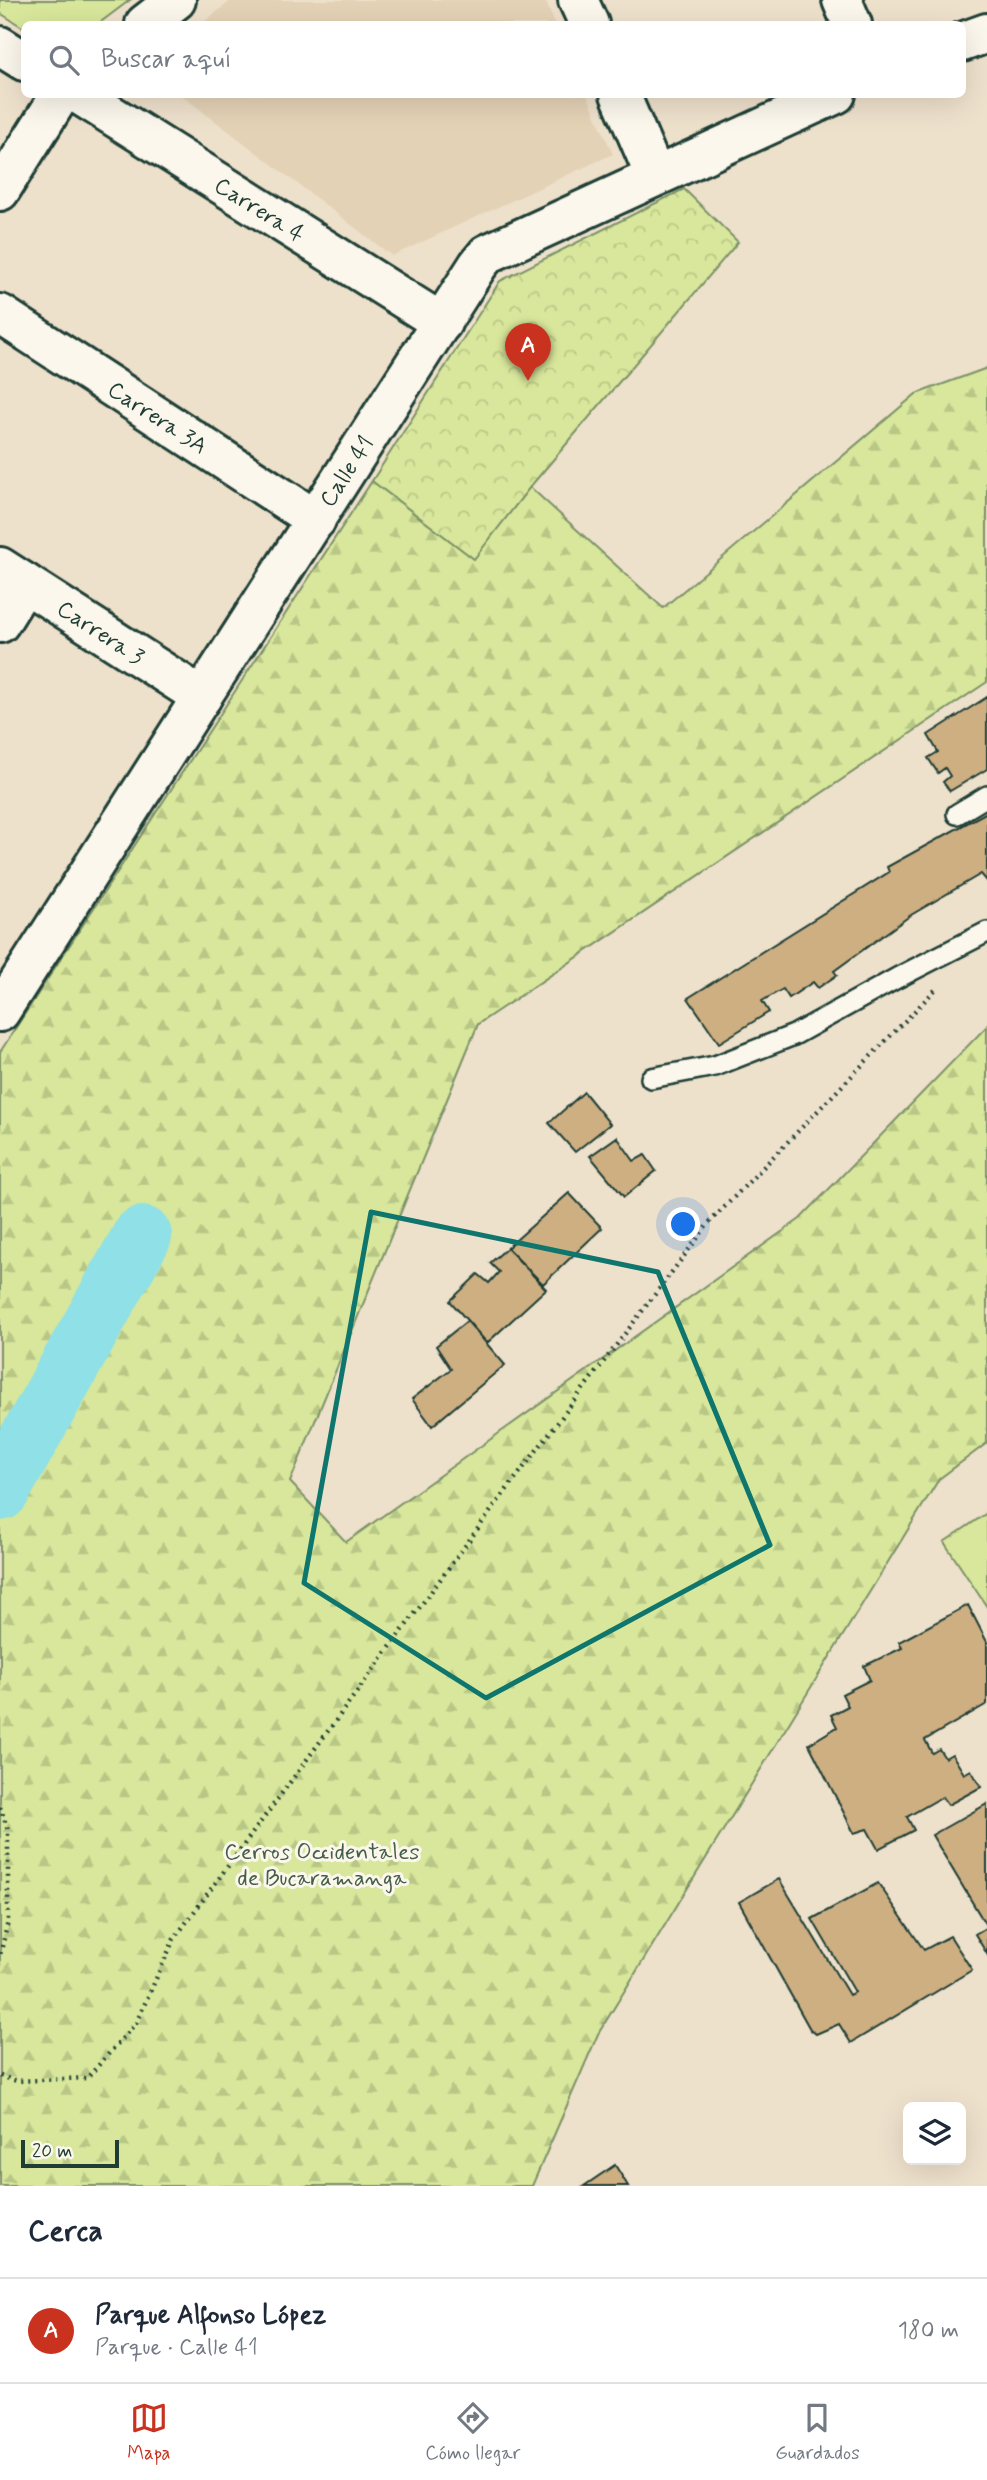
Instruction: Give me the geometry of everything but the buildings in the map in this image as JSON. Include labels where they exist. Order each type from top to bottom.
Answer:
[{"type":"street","points":[[149,21],[176,0]]},
{"type":"street","points":[[578,0],[588,21]]},
{"type":"street","points":[[842,0],[851,21]]},
{"type":"street","points":[[966,41],[987,33]]},
{"type":"street","points":[[0,46],[21,59]]},
{"type":"street","points":[[0,191],[58,98]]},
{"type":"street","name":"Carrera 4","points":[[84,98],[442,323]]},
{"type":"street","points":[[622,98],[655,176]]},
{"type":"street","name":"Calle 41","points":[[0,1012],[488,254],[827,98]]},
{"type":"street","name":"Carrera 3A","points":[[0,314],[316,520]]},
{"type":"street","points":[[0,623],[13,575]]},
{"type":"street","name":"Carrera 3","points":[[13,575],[202,697]]},
{"type":"lane","points":[[957,814],[987,796]]},
{"type":"lane","points":[[651,1078],[715,1066],[794,1035],[987,932]]},
{"type":"path","points":[[0,2076],[17,2081],[87,2078],[136,2023],[174,1940],[502,1496],[709,1223],[939,986]]},
{"type":"path","points":[[0,1807],[8,1830],[8,1922],[0,1955]]},
{"type":"highlighted area","points":[[371,1212],[658,1272],[770,1545],[486,1698],[304,1583]]},
{"type":"shaded area","points":[[232,0],[545,0],[554,21],[205,21]]},
{"type":"shaded area","points":[[185,98],[588,98],[613,154],[392,256]]},
{"type":"green space","points":[[0,0],[130,0],[102,21],[21,21],[21,26],[0,13]]},
{"type":"green space","points":[[684,189],[738,242],[530,487],[474,559],[372,481],[500,281]]},
{"type":"green space","name":"Cerros Occidentales de Bucaramanga","points":[[987,368],[987,682],[478,1024],[290,1482],[346,1542],[800,1219],[987,1026],[987,1443],[939,1479],[598,2034],[532,2186],[0,2186],[0,1052],[372,481],[474,558],[530,487],[663,608],[916,394]]},
{"type":"green space","points":[[987,1513],[987,1607],[944,1542]]},
{"type":"waterway","points":[[0,1491],[142,1236]]},
{"type":"place","name":"Parque Alfonso López","points":[[528,381]]}]
